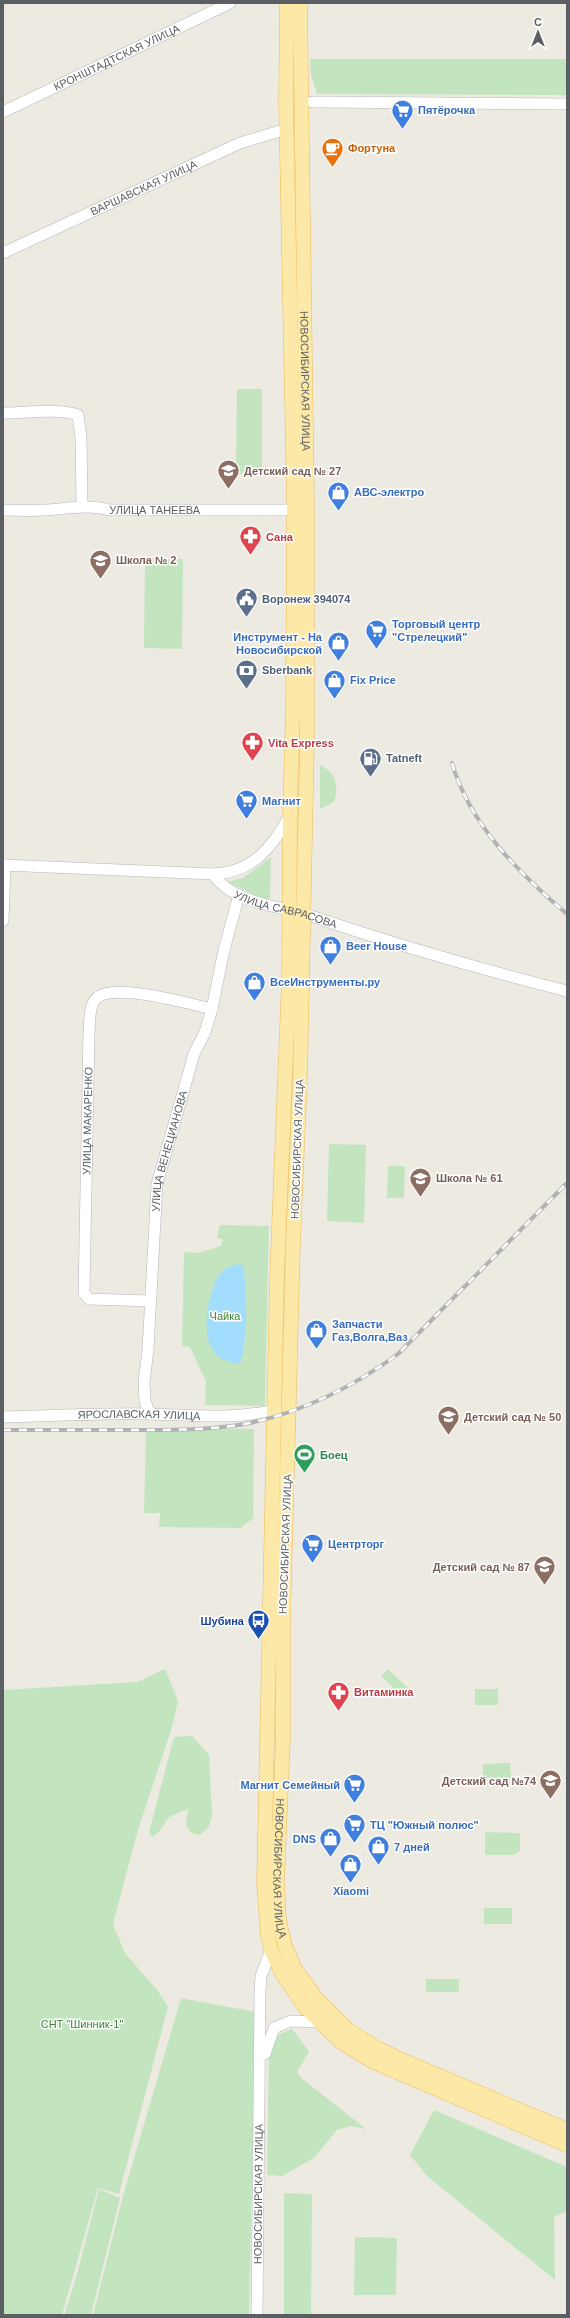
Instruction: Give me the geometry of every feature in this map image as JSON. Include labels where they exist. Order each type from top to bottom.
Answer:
[{"type":"main road","name":"НОВОСИБИРСКАЯ УЛИЦА","points":[[287,3],[299,103],[287,129],[301,510],[307,740],[296,913],[275,1410],[264,1884],[267,1924],[271,1950],[293,1992],[319,2022],[341,2042],[372,2060],[567,2145]]},
{"type":"main road","name":"НОВОСИБИРСКАЯ УЛИЦА","points":[[300,3],[299,103],[305,234],[301,510],[290,814],[296,913],[300,1079],[292,1250],[283,1617],[283,1739],[277,1882],[281,1934],[295,1969],[305,1985],[348,2030],[377,2048],[404,2061],[567,2130]]},
{"type":"street","name":"КРОНШТАДТСКАЯ УЛИЦА","points":[[3,112],[230,3]]},
{"type":"street","points":[[299,103],[567,104]]},
{"type":"street","name":"ВАРШАВСКАЯ УЛИЦА","points":[[4,250],[240,143],[287,129]]},
{"type":"street","points":[[3,413],[43,413],[53,410],[78,414],[81,437],[82,506]]},
{"type":"street","name":"УЛИЦА ТАНЕЕВА","points":[[3,510],[43,510],[82,506],[109,510],[301,510]]},
{"type":"street","points":[[3,921],[4,865],[227,874],[244,868],[261,856],[275,841],[290,814]]},
{"type":"street","name":"УЛИЦА САВРАСОВА","points":[[213,874],[220,885],[239,895],[464,964],[567,991]]},
{"type":"street","name":"УЛИЦА ВЕНЕЦИАНОВА","points":[[150,1414],[145,1401],[144,1382],[151,1301],[157,1184],[194,1054],[205,1032],[212,1009],[224,950],[239,895]]},
{"type":"street","name":"УЛИЦА МАКАРЕНКО","points":[[151,1301],[89,1299],[84,1293],[89,1034],[92,1005],[98,997],[109,993],[140,993],[212,1009]]},
{"type":"street","name":"ЯРОСЛАВСКАЯ УЛИЦА","points":[[3,1417],[150,1414],[223,1418],[249,1416],[275,1410]]},
{"type":"street","name":"НОВОСИБИРСКАЯ УЛИЦА","points":[[257,2315],[261,1976],[271,1950]]},
{"type":"street","name":"НОВОСИБИРСКАЯ УЛИЦА","points":[[261,2074],[269,2038],[274,2028],[291,2021],[319,2022]]},
{"type":"green space","points":[[310,59],[567,59],[567,95],[317,94],[311,75]]},
{"type":"green space","points":[[237,389],[262,389],[262,474],[236,474]]},
{"type":"green space","points":[[145,559],[183,559],[182,649],[144,648]]},
{"type":"green space","points":[[320,765],[330,771],[335,780],[336,790],[334,802],[320,809]]},
{"type":"green space","points":[[271,857],[270,898],[264,900],[228,882],[243,878]]},
{"type":"green space","points":[[329,1144],[366,1145],[364,1223],[327,1221]]},
{"type":"green space","points":[[388,1166],[405,1166],[404,1198],[387,1198]]},
{"type":"green space","name":"Чайка","points":[[220,1225],[269,1226],[265,1406],[205,1405],[206,1381],[190,1347],[182,1346],[184,1252],[198,1253],[221,1246],[223,1240],[217,1237]]},
{"type":"green space","points":[[146,1428],[254,1429],[253,1518],[241,1528],[159,1527],[160,1513],[144,1513]]},
{"type":"green space","name":"СНТ \"Шинник-1\"","points":[[165,1669],[178,1701],[172,1727],[138,1830],[113,1924],[125,1953],[158,1991],[168,2007],[119,2194],[98,2188],[62,2315],[3,2315],[3,1690],[137,1682]]},
{"type":"green space","points":[[388,1669],[410,1690],[403,1697],[381,1676]]},
{"type":"green space","points":[[475,1689],[498,1689],[498,1705],[475,1705]]},
{"type":"green space","points":[[192,1736],[209,1755],[212,1816],[209,1826],[200,1835],[191,1833],[186,1824],[188,1809],[169,1817],[159,1832],[152,1837],[149,1832],[174,1737]]},
{"type":"green space","points":[[510,1763],[511,1778],[483,1778],[483,1764]]},
{"type":"green space","points":[[485,1832],[520,1833],[520,1850],[514,1855],[485,1855]]},
{"type":"green space","points":[[484,1908],[512,1908],[512,1924],[484,1924]]},
{"type":"green space","points":[[426,1979],[459,1979],[459,1992],[426,1992]]},
{"type":"green space","points":[[181,1998],[256,2012],[249,2315],[93,2315],[123,2196]]},
{"type":"green space","points":[[292,2029],[309,2051],[297,2072],[300,2077],[366,2129],[351,2126],[337,2130],[314,2158],[282,2176],[267,2175],[269,2053],[274,2037]]},
{"type":"green space","points":[[434,2110],[567,2167],[567,2211],[554,2217],[555,2280],[427,2176],[410,2155]]},
{"type":"green space","points":[[99,2189],[120,2198],[91,2315],[64,2315],[76,2278]]},
{"type":"green space","points":[[284,2193],[312,2194],[311,2315],[284,2315]]},
{"type":"green space","points":[[355,2237],[397,2238],[396,2295],[354,2295]]},
{"type":"water","points":[[240,1264],[243,1267],[245,1276],[246,1328],[241,1361],[236,1364],[221,1358],[214,1352],[207,1335],[207,1314],[215,1283],[219,1275],[228,1268]]},
{"type":"railway","points":[[452,763],[460,786],[471,807],[498,846],[531,882],[567,914]]},
{"type":"railway","points":[[3,1430],[163,1430],[218,1427],[245,1424],[266,1419],[306,1406],[344,1388],[398,1354],[567,1183]]},
{"type":"place","name":"Пятёрочка","points":[[403,130]]},
{"type":"place","name":"Фортуна","points":[[332,168]]},
{"type":"place","name":"Детский сад № 27","points":[[228,490]]},
{"type":"place","name":"АВС-электро","points":[[338,512]]},
{"type":"place","name":"Сана","points":[[251,556]]},
{"type":"place","name":"Школа № 2","points":[[101,580]]},
{"type":"place","name":"Воронеж 394074","points":[[246,618]]},
{"type":"place","name":"Торговый центр \"Стрелецкий\"","points":[[377,650]]},
{"type":"place","name":"Инструмент - На Новосибирской","points":[[338,662]]},
{"type":"place","name":"Sberbank","points":[[246,690]]},
{"type":"place","name":"Fix Price","points":[[334,700]]},
{"type":"place","name":"Vita Express","points":[[253,762]]},
{"type":"place","name":"Tatneft","points":[[371,778]]},
{"type":"place","name":"Магнит","points":[[246,820]]},
{"type":"place","name":"Beer House","points":[[331,966]]},
{"type":"place","name":"ВсеИнструменты.ру","points":[[255,1002]]},
{"type":"place","name":"Школа № 61","points":[[420,1198]]},
{"type":"place","name":"Запчасти Газ,Волга,Ваз","points":[[316,1350]]},
{"type":"place","name":"Детский сад № 50","points":[[449,1436]]},
{"type":"place","name":"Боец","points":[[305,1474]]},
{"type":"place","name":"Центрторг","points":[[312,1564]]},
{"type":"place","name":"Детский сад № 87","points":[[545,1586]]},
{"type":"place","name":"Шубина","points":[[259,1640]]},
{"type":"place","name":"Витаминка","points":[[339,1712]]},
{"type":"place","name":"Детский сад №74","points":[[551,1800]]},
{"type":"place","name":"Магнит Семейный","points":[[355,1804]]},
{"type":"place","name":"ТЦ \"Южный полюс\"","points":[[355,1844]]},
{"type":"place","name":"DNS","points":[[331,1858]]},
{"type":"place","name":"7 дней","points":[[379,1866]]},
{"type":"place","name":"Xiaomi","points":[[351,1884]]}]
